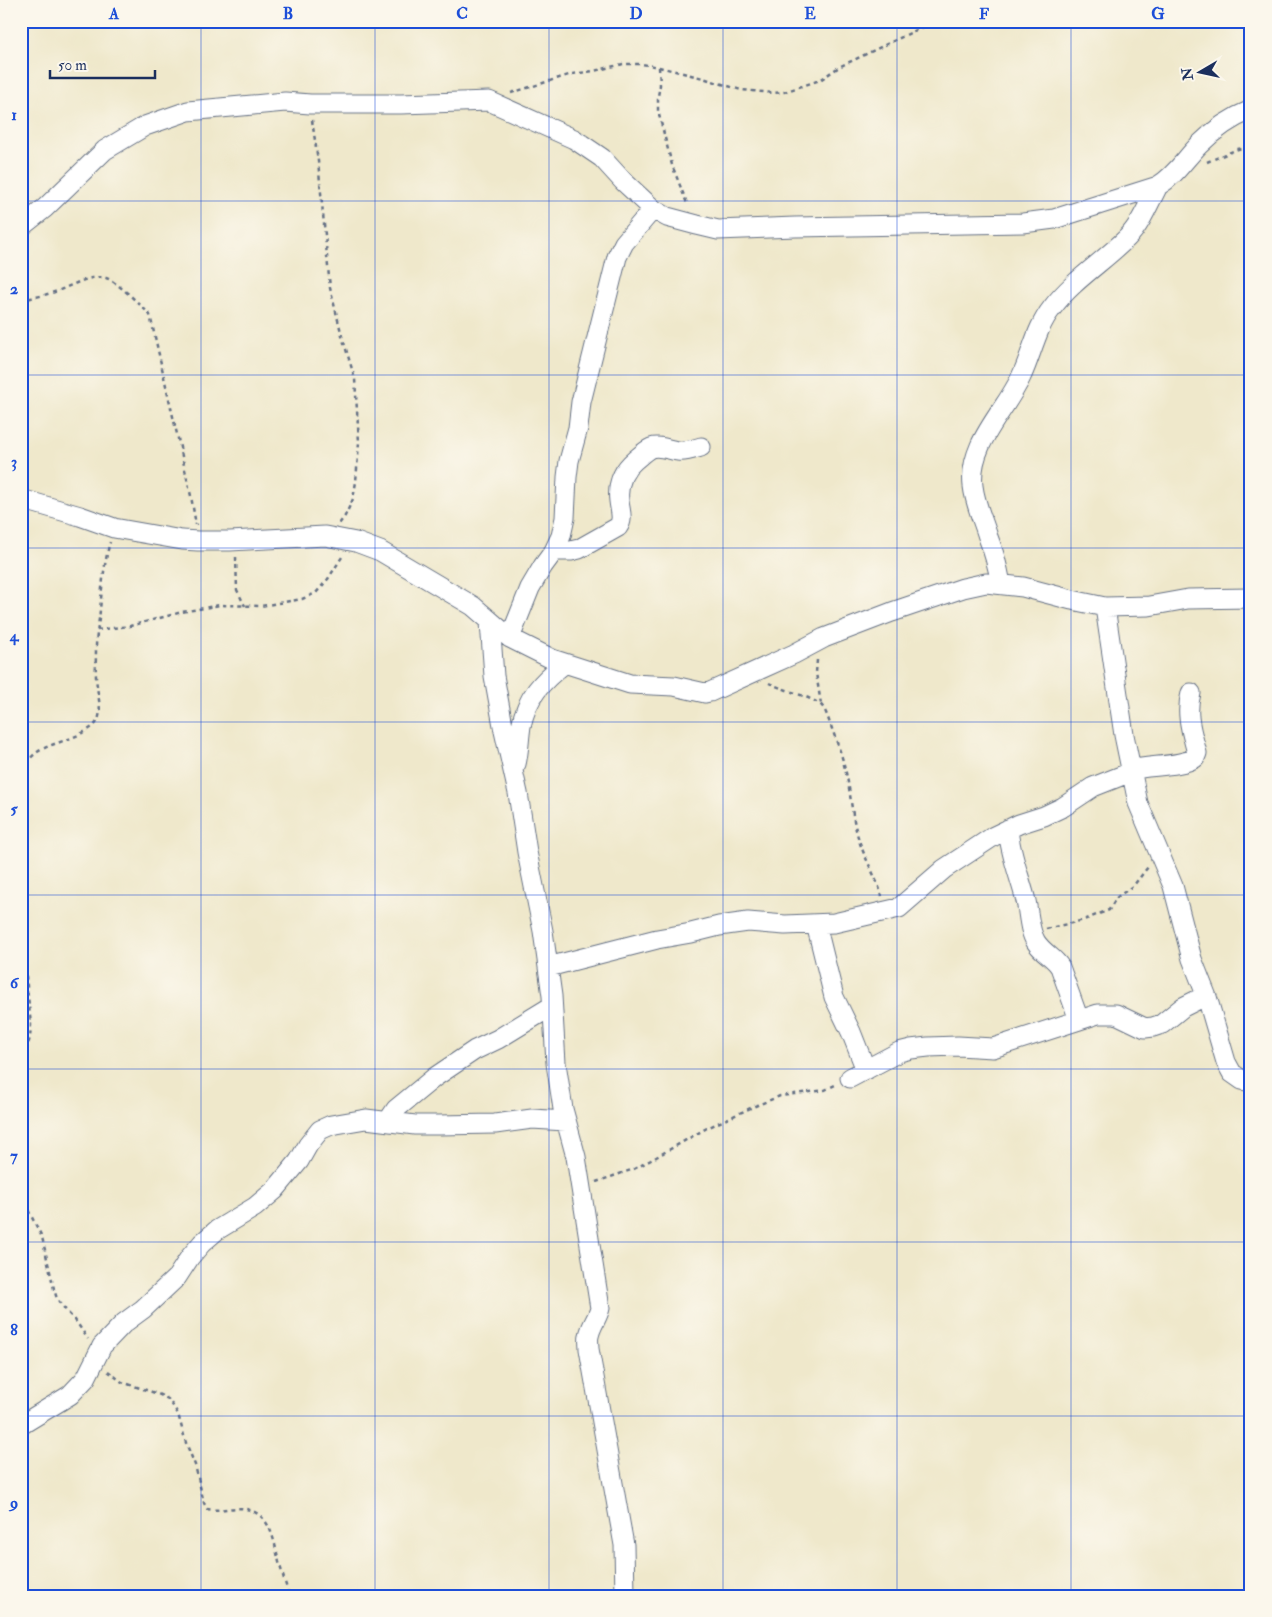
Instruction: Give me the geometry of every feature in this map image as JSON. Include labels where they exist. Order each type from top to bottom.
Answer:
[{"type":"street","points":[[21,227],[45,208],[105,150],[144,126],[188,111],[285,102],[310,104],[401,104],[489,100],[574,139],[602,158],[653,209],[667,217],[718,230],[1022,224],[1054,219],[1158,186],[1169,179],[1200,144],[1228,121],[1251,110]]},
{"type":"street","points":[[1001,584],[997,565],[976,504],[972,485],[976,457],[995,417],[1015,389],[1044,319],[1076,281],[1128,237],[1141,219],[1158,186]]},
{"type":"street","points":[[510,638],[530,588],[554,551],[561,536],[565,518],[568,469],[617,257],[624,243],[653,209]]},
{"type":"street","points":[[554,551],[579,549],[618,528],[622,517],[619,491],[621,479],[630,465],[647,450],[661,447],[686,451],[701,447]]},
{"type":"street","points":[[21,499],[114,528],[198,541],[325,536],[356,542],[380,551],[473,606],[510,638],[564,664],[630,684],[674,686],[705,693],[747,676],[824,638],[892,612],[963,588],[986,583],[1023,587],[1105,607],[1149,606],[1188,599],[1251,598]]},
{"type":"street","points":[[1105,607],[1124,735],[1138,803],[1173,886],[1192,959],[1207,997],[1226,1062],[1232,1073],[1242,1080],[1251,1082]]},
{"type":"street","points":[[490,622],[494,676],[543,931],[552,1006],[556,1063],[563,1109],[576,1157],[600,1308],[598,1318],[594,1322],[589,1336],[589,1348],[624,1545],[626,1596]]},
{"type":"street","points":[[514,776],[521,726],[526,710],[538,686],[564,664]]},
{"type":"street","points":[[548,967],[657,939],[719,926],[748,922],[785,925],[834,923],[899,908],[961,857],[994,836],[1063,807],[1093,788],[1131,771],[1187,762],[1195,758],[1197,754],[1189,722],[1188,703],[1191,693]]},
{"type":"street","points":[[1008,830],[1010,850],[1023,889],[1035,941],[1042,950],[1057,961],[1079,1020]]},
{"type":"street","points":[[816,924],[834,996],[851,1032],[858,1074],[898,1052],[948,1046],[993,1048],[1098,1014],[1116,1014],[1145,1028],[1153,1027],[1162,1024],[1183,1007],[1207,997]]},
{"type":"street","points":[[388,1121],[396,1109],[435,1077],[475,1050],[498,1039],[552,1006]]},
{"type":"street","points":[[21,1424],[70,1395],[86,1378],[102,1346],[124,1323],[143,1309],[177,1277],[202,1243],[217,1230],[255,1207],[275,1190],[299,1161],[308,1145],[320,1130],[331,1125],[366,1119],[415,1125],[495,1124],[532,1119],[566,1121]]},
{"type":"path","points":[[489,100],[572,74],[623,64],[642,64],[659,67],[741,90],[773,93],[784,92],[820,80],[839,68],[934,21]]},
{"type":"path","points":[[659,67],[658,110],[672,165],[697,225]]},
{"type":"path","points":[[310,104],[319,170],[330,288],[354,379],[359,442],[356,482],[352,499],[345,516],[338,526],[325,536]]},
{"type":"path","points":[[1201,165],[1238,149],[1251,146]]},
{"type":"path","points":[[21,300],[52,293],[92,278],[102,277],[109,278],[150,315],[191,496],[198,541]]},
{"type":"path","points":[[21,779],[27,764],[35,753],[44,747],[81,734],[94,726],[98,721],[100,708],[96,684],[98,630],[108,549],[114,528]]},
{"type":"path","points":[[98,630],[130,626],[182,612],[220,605],[261,606],[302,599],[316,593],[339,560],[356,542]]},
{"type":"path","points":[[235,554],[238,590],[245,606]]},
{"type":"path","points":[[821,706],[816,673],[820,645],[824,638]]},
{"type":"path","points":[[747,676],[814,700],[827,715],[845,770],[851,812],[858,838],[868,866],[877,881],[884,904],[889,911]]},
{"type":"path","points":[[1032,932],[1084,920],[1109,910],[1116,898],[1134,885],[1145,870],[1160,855]]},
{"type":"path","points":[[21,928],[31,1024],[30,1038],[21,1067]]},
{"type":"path","points":[[581,1189],[634,1169],[707,1128],[780,1096],[825,1090],[858,1074]]},
{"type":"path","points":[[21,1196],[42,1237],[58,1299],[68,1313],[76,1320],[106,1370],[114,1378],[158,1394],[168,1399],[173,1406],[178,1414],[186,1443],[193,1459],[204,1504],[207,1509],[223,1511],[246,1509],[254,1511],[266,1521],[271,1529],[289,1596]]}]
